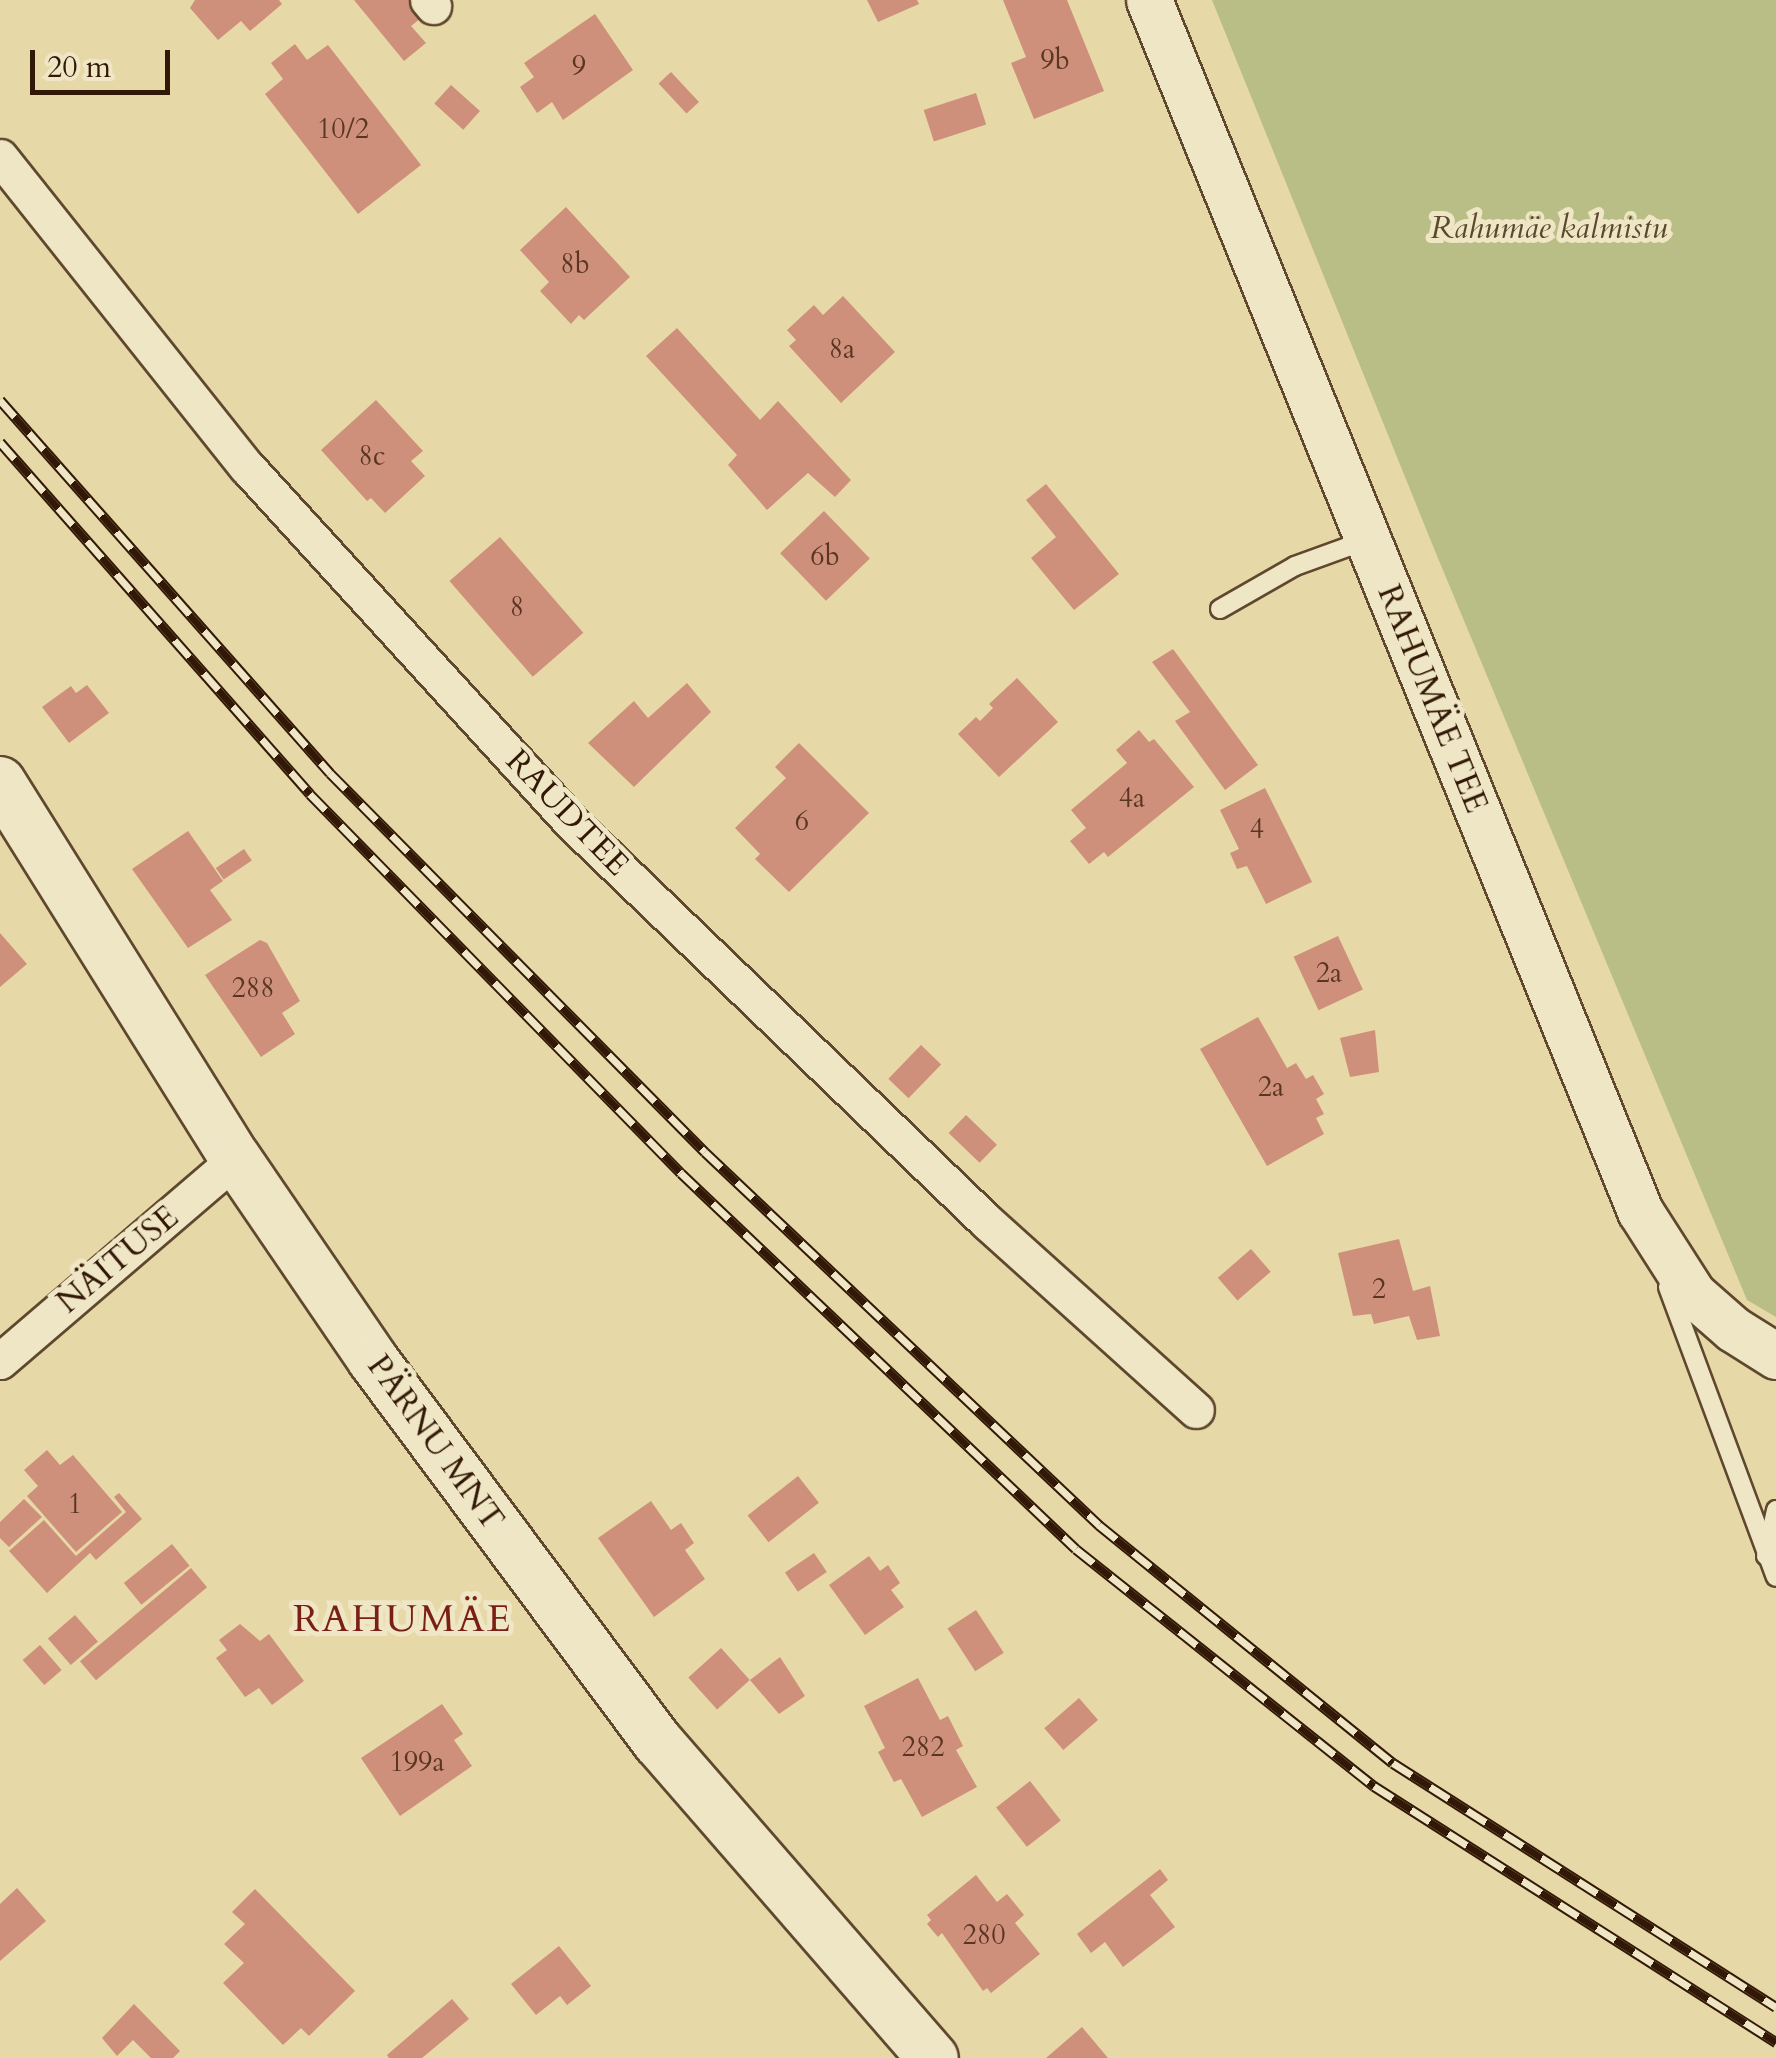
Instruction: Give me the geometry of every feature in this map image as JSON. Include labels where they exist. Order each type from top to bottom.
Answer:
[{"type":"main road","name":"PÄRNU MNT","points":[[0,782],[236,1159],[373,1360],[658,1742],[933,2058]]},
{"type":"street","name":"RAHUMÄE TEE","points":[[1149,0],[1640,1211],[1692,1294],[1733,1329],[1776,1356]]},
{"type":"street","name":"RAUDTEE","points":[[0,157],[247,467],[570,821],[987,1222],[1196,1410]]},
{"type":"street","name":"NÄITUSE","points":[[0,1361],[236,1159]]},
{"type":"lane","points":[[1220,609],[1295,566],[1368,540]]},
{"type":"lane","points":[[1640,1211],[1776,1576]]},
{"type":"lane","points":[[1766,1556],[1776,1510]]},
{"type":"green space","name":"Rahumäe kalmistu","points":[[1212,0],[1776,0],[1776,1317],[1747,1300],[1435,551]]},
{"type":"building","points":[[195,0],[279,0],[282,4],[250,31],[241,21],[218,40],[190,8]]},
{"type":"building","points":[[354,0],[413,0],[426,14],[411,26],[426,43],[404,61]]},
{"type":"building","points":[[867,0],[917,0],[919,4],[878,22]]},
{"type":"building","points":[[1003,0],[1067,0],[1104,91],[1034,119],[1011,63],[1026,57]]},
{"type":"building","points":[[595,14],[633,70],[563,120],[552,102],[537,113],[520,87],[534,77],[524,63]]},
{"type":"building","points":[[295,44],[307,60],[328,45],[421,165],[358,214],[265,94],[283,79],[271,63]]},
{"type":"building","points":[[671,72],[699,102],[687,114],[659,84]]},
{"type":"building","points":[[451,85],[480,111],[463,130],[434,104]]},
{"type":"building","points":[[976,93],[986,124],[934,141],[924,110]]},
{"type":"building","points":[[566,207],[630,277],[584,320],[579,315],[571,324],[540,291],[549,282],[520,250]]},
{"type":"building","points":[[843,296],[895,352],[841,403],[789,346],[796,340],[787,330],[814,305],[823,315]]},
{"type":"building","points":[[677,328],[760,420],[778,401],[851,480],[835,497],[808,473],[767,510],[728,465],[737,455],[646,356]]},
{"type":"building","points":[[376,400],[423,451],[411,461],[425,476],[385,513],[371,498],[367,501],[321,450]]},
{"type":"building","points":[[1046,484],[1119,574],[1074,610],[1031,558],[1056,537],[1026,500]]},
{"type":"building","points":[[824,511],[870,558],[826,601],[780,553]]},
{"type":"building","points":[[500,537],[583,633],[533,677],[449,581]]},
{"type":"building","points":[[1173,649],[1258,765],[1225,790],[1175,721],[1190,712],[1152,662]]},
{"type":"building","points":[[1017,678],[1058,722],[999,777],[958,734],[976,717],[980,721],[993,708],[989,704]]},
{"type":"building","points":[[687,683],[711,712],[634,787],[588,743],[634,701],[648,718]]},
{"type":"building","points":[[87,685],[109,713],[69,743],[42,707],[71,686],[76,693]]},
{"type":"building","points":[[1139,730],[1149,742],[1154,739],[1194,787],[1108,857],[1104,852],[1089,864],[1070,841],[1086,828],[1071,810],[1127,763],[1116,750]]},
{"type":"building","points":[[799,743],[869,813],[789,892],[755,859],[760,854],[735,828],[786,778],[775,767]]},
{"type":"building","points":[[1265,788],[1312,882],[1266,904],[1247,866],[1237,869],[1230,853],[1239,849],[1220,810]]},
{"type":"building","points":[[188,831],[223,881],[210,890],[232,920],[188,948],[132,869]]},
{"type":"building","points":[[244,849],[252,861],[224,880],[216,868]]},
{"type":"building","points":[[0,933],[27,964],[0,987]]},
{"type":"building","points":[[1338,936],[1363,989],[1319,1010],[1294,957]]},
{"type":"building","points":[[260,940],[267,943],[300,1001],[282,1013],[295,1034],[261,1057],[205,975]]},
{"type":"building","points":[[1258,1017],[1287,1068],[1296,1063],[1306,1079],[1313,1075],[1324,1094],[1316,1099],[1324,1114],[1316,1118],[1324,1134],[1267,1166],[1200,1049]]},
{"type":"building","points":[[1375,1030],[1379,1072],[1350,1077],[1340,1038]]},
{"type":"building","points":[[921,1045],[941,1064],[908,1098],[888,1079]]},
{"type":"building","points":[[966,1115],[997,1145],[980,1163],[949,1133]]},
{"type":"building","points":[[1399,1239],[1413,1291],[1430,1286],[1440,1336],[1417,1340],[1409,1316],[1374,1324],[1371,1314],[1353,1316],[1338,1253]]},
{"type":"building","points":[[1251,1249],[1271,1272],[1237,1301],[1218,1278]]},
{"type":"building","points":[[47,1450],[60,1465],[73,1455],[122,1512],[76,1552],[27,1496],[38,1486],[24,1470]]},
{"type":"building","points":[[798,1476],[819,1503],[768,1542],[748,1515]]},
{"type":"building","points":[[119,1493],[142,1519],[96,1560],[90,1553],[47,1593],[9,1551],[44,1520],[76,1556],[126,1512],[114,1497]]},
{"type":"building","points":[[24,1499],[42,1517],[9,1547],[0,1538],[0,1522]]},
{"type":"building","points":[[651,1501],[671,1530],[681,1523],[694,1543],[685,1550],[705,1579],[654,1617],[598,1538]]},
{"type":"building","points":[[172,1544],[190,1566],[141,1605],[124,1583]]},
{"type":"building","points":[[814,1553],[827,1572],[798,1592],[785,1573]]},
{"type":"building","points":[[869,1556],[880,1571],[888,1565],[900,1583],[891,1590],[904,1607],[865,1635],[829,1585]]},
{"type":"building","points":[[191,1568],[207,1587],[96,1680],[80,1661]]},
{"type":"building","points":[[976,1610],[1004,1653],[975,1671],[947,1629]]},
{"type":"building","points":[[75,1615],[98,1641],[71,1665],[48,1639]]},
{"type":"building","points":[[240,1624],[260,1641],[269,1634],[304,1681],[272,1705],[259,1688],[245,1697],[216,1658],[227,1650],[219,1640]]},
{"type":"building","points":[[40,1645],[62,1670],[44,1685],[23,1660]]},
{"type":"building","points":[[721,1648],[750,1680],[717,1709],[688,1677]]},
{"type":"building","points":[[780,1657],[805,1696],[779,1714],[750,1680]]},
{"type":"building","points":[[918,1678],[940,1720],[948,1716],[963,1746],[956,1750],[977,1787],[922,1817],[901,1779],[894,1782],[878,1752],[885,1748],[864,1706]]},
{"type":"building","points":[[1079,1698],[1098,1720],[1063,1750],[1044,1728]]},
{"type":"building","points":[[442,1704],[463,1734],[454,1740],[472,1766],[400,1816],[361,1758]]},
{"type":"building","points":[[1030,1781],[1061,1820],[1027,1847],[996,1807]]},
{"type":"building","points":[[1160,1869],[1168,1880],[1150,1895],[1175,1927],[1123,1967],[1105,1942],[1091,1953],[1077,1934]]},
{"type":"building","points":[[976,1875],[997,1902],[1007,1894],[1024,1915],[1015,1923],[1040,1954],[991,1993],[987,1988],[983,1991],[942,1933],[938,1937],[927,1924],[931,1920],[927,1915]]},
{"type":"building","points":[[17,1888],[46,1921],[0,1961],[0,1904]]},
{"type":"building","points":[[255,1889],[355,1991],[309,2036],[301,2028],[283,2045],[223,1983],[244,1963],[224,1944],[245,1924],[232,1912]]},
{"type":"building","points":[[559,1946],[591,1986],[567,2005],[560,1996],[536,2015],[511,1984]]},
{"type":"building","points":[[452,1999],[469,2019],[422,2058],[389,2058],[387,2055]]},
{"type":"building","points":[[134,2004],[180,2051],[173,2058],[151,2058],[133,2040],[117,2056],[102,2038]]},
{"type":"building","points":[[1082,2027],[1108,2058],[1046,2058]]},
{"type":"railway","points":[[0,400],[330,773],[705,1152],[1099,1525],[1393,1763],[1776,2007]]},
{"type":"railway","points":[[0,442],[310,794],[681,1173],[1076,1549],[1374,1786],[1776,2042]]},
{"type":"district","name":"RAHUMÄE","points":[[403,1620]]}]
